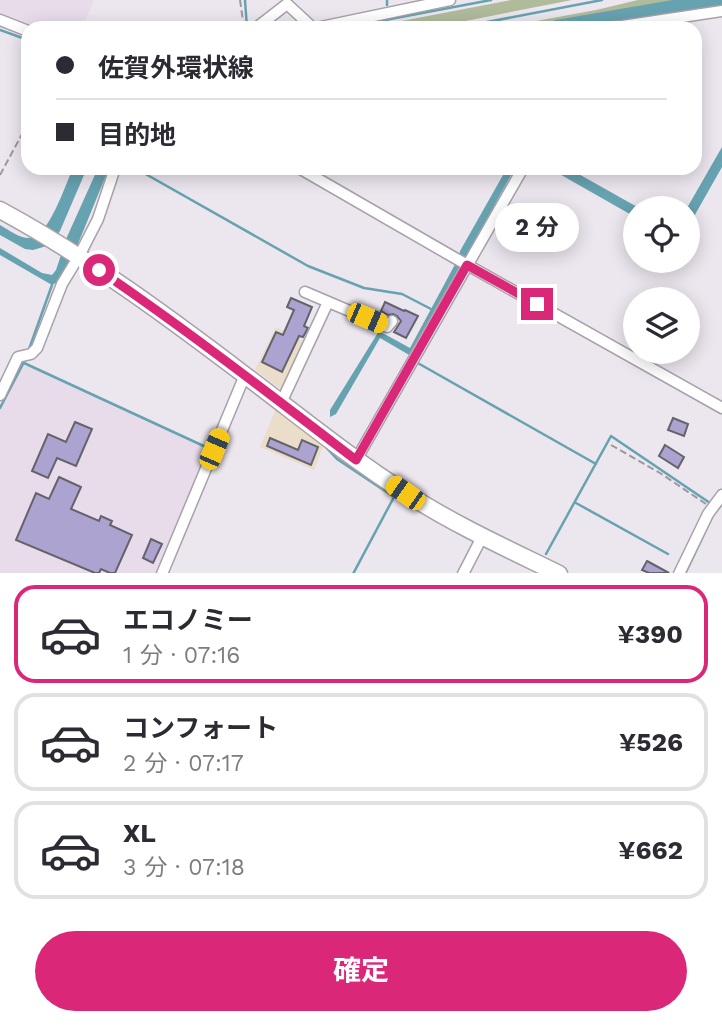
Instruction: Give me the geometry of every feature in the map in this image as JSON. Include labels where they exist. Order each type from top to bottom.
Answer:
[{"type":"main road","points":[[0,210],[79,256],[157,310],[356,460],[405,493],[482,537],[559,573]]},
{"type":"street","points":[[382,0],[383,13]]},
{"type":"street","points":[[346,21],[450,0]]},
{"type":"street","points":[[265,21],[287,4],[306,21]]},
{"type":"street","points":[[656,21],[722,11]]},
{"type":"street","points":[[0,20],[21,28]]},
{"type":"street","points":[[0,394],[18,357],[37,348],[62,284],[98,219],[114,175]]},
{"type":"street","points":[[311,175],[722,408]]},
{"type":"street","points":[[356,460],[519,175]]},
{"type":"street","points":[[305,292],[387,327],[392,321]]},
{"type":"street","points":[[281,402],[328,302]]},
{"type":"street","points":[[162,573],[245,375]]},
{"type":"street","points":[[679,573],[712,508],[722,495]]},
{"type":"street","points":[[463,573],[482,537]]},
{"type":"path","points":[[240,0],[243,21]]},
{"type":"path","points":[[0,176],[21,136]]},
{"type":"path","points":[[611,445],[660,473],[712,508]]},
{"type":"shaded area","points":[[0,0],[94,0],[85,21],[21,21],[21,24],[0,16]]},
{"type":"shaded area","points":[[276,327],[311,344],[289,395],[255,370]]},
{"type":"shaded area","points":[[24,363],[208,448],[158,573],[0,573],[0,408]]},
{"type":"shaded area","points":[[277,407],[325,441],[314,470],[260,447]]},
{"type":"green space","points":[[511,0],[572,0],[466,21],[402,21]]},
{"type":"green space","points":[[638,0],[692,0],[571,21],[537,21]]},
{"type":"water","points":[[722,147],[722,167],[700,206],[700,196],[694,196]]},
{"type":"water","points":[[70,175],[84,175],[60,231],[50,245],[33,250],[25,249],[0,235],[0,225],[15,234],[31,238],[44,229],[56,209]]},
{"type":"water","points":[[95,175],[106,175],[71,261],[56,283],[52,285],[0,255],[0,248],[42,273],[52,275]]},
{"type":"water","points":[[503,175],[511,175],[411,356],[380,338],[336,414],[330,417],[330,410],[379,331],[410,348]]},
{"type":"water","points":[[561,175],[580,175],[623,199],[623,210]]},
{"type":"building","points":[[291,298],[312,307],[304,326],[308,328],[303,337],[299,336],[282,372],[262,362],[276,332],[283,335],[294,310],[287,307]]},
{"type":"building","points":[[385,302],[418,316],[406,338],[394,332],[401,321],[397,316],[381,311]]},
{"type":"building","points":[[673,418],[688,424],[684,436],[668,430]]},
{"type":"building","points":[[75,422],[92,429],[76,466],[57,458],[48,478],[32,471],[48,434],[66,442]]},
{"type":"building","points":[[270,438],[298,450],[302,440],[318,447],[311,465],[267,446]]},
{"type":"building","points":[[665,445],[684,457],[678,468],[659,456]]},
{"type":"building","points":[[59,477],[81,487],[71,509],[99,521],[101,516],[112,521],[110,525],[132,535],[115,573],[101,569],[99,573],[95,573],[16,540],[36,493],[49,499]]},
{"type":"building","points":[[151,539],[162,544],[153,563],[143,558]]},
{"type":"building","points":[[647,561],[669,573],[649,573],[642,570]]},
{"type":"waterway","points":[[245,0],[246,21]]},
{"type":"waterway","points":[[387,0],[387,5]]},
{"type":"waterway","points":[[380,21],[491,0]]},
{"type":"waterway","points":[[492,21],[602,0]]},
{"type":"waterway","points":[[598,21],[720,0]]},
{"type":"waterway","points":[[0,30],[21,38]]},
{"type":"waterway","points":[[147,175],[308,266],[364,288],[402,294],[431,309]]},
{"type":"waterway","points":[[28,352],[52,285]]},
{"type":"waterway","points":[[0,408],[24,362]]},
{"type":"waterway","points":[[416,362],[596,464]]},
{"type":"waterway","points":[[24,363],[208,448]]},
{"type":"waterway","points":[[546,554],[611,436],[710,503]]},
{"type":"waterway","points":[[323,444],[337,459],[394,497],[354,573]]},
{"type":"waterway","points":[[576,503],[668,554]]},
{"type":"waterway","points":[[685,573],[713,515],[722,504]]},
{"type":"route","points":[[99,270],[245,375],[356,460],[467,265],[537,304]]}]
